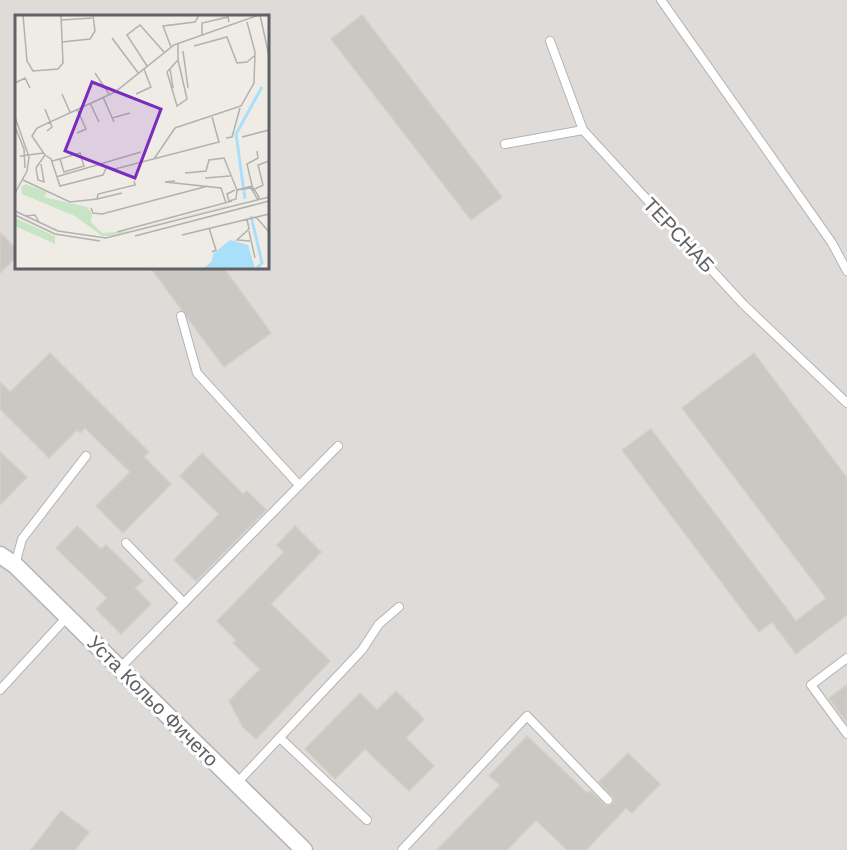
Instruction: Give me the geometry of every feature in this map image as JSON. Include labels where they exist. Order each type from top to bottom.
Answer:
[{"type":"street","name":"Уста Кольо Фичето","points":[[0,555],[15,565],[304,850]]},
{"type":"lane","points":[[661,0],[832,243],[847,271]]},
{"type":"lane","name":"ТЕРСНАБ","points":[[550,41],[583,130],[743,304],[847,403]]},
{"type":"lane","points":[[505,144],[583,130]]},
{"type":"lane","points":[[181,316],[197,373],[299,485]]},
{"type":"lane","points":[[119,669],[338,446]]},
{"type":"lane","points":[[15,565],[22,539],[86,456]]},
{"type":"lane","points":[[126,543],[184,603]]},
{"type":"lane","points":[[236,784],[362,650],[379,624],[399,608]]},
{"type":"lane","points":[[0,690],[67,617]]},
{"type":"lane","points":[[847,658],[811,685],[847,734]]},
{"type":"lane","points":[[402,850],[527,716],[608,800]]},
{"type":"lane","points":[[280,738],[367,820]]},
{"type":"shaded area","points":[[0,0],[847,0],[847,850],[0,850]]},
{"type":"building","points":[[362,15],[502,197],[471,220],[331,39]]},
{"type":"building","points":[[0,232],[15,248],[15,258],[0,273]]},
{"type":"building","points":[[151,268],[224,268],[271,333],[224,367]]},
{"type":"building","points":[[50,353],[149,452],[144,457],[171,484],[123,533],[96,506],[130,472],[85,428],[80,433],[77,430],[49,458],[0,409],[0,382],[10,392]]},
{"type":"building","points":[[754,353],[847,478],[847,615],[796,654],[772,622],[759,632],[622,450],[651,429],[796,621],[826,598],[682,408]]},
{"type":"building","points":[[0,452],[27,477],[0,505]]},
{"type":"building","points":[[202,453],[243,494],[247,491],[266,510],[196,581],[174,560],[219,514],[180,476]]},
{"type":"building","points":[[77,526],[101,549],[106,545],[143,581],[135,588],[151,604],[121,634],[96,609],[107,598],[56,548]]},
{"type":"building","points":[[295,526],[321,552],[271,604],[330,661],[256,739],[243,727],[229,701],[260,669],[233,643],[236,640],[217,621],[284,552],[277,545]]},
{"type":"building","points":[[847,685],[847,723],[829,698]]},
{"type":"building","points":[[396,691],[424,719],[406,738],[434,766],[409,791],[365,749],[335,779],[305,749],[360,693],[377,710]]},
{"type":"building","points":[[527,736],[587,793],[590,791],[606,806],[613,804],[614,798],[599,782],[628,753],[660,784],[632,813],[626,808],[586,850],[567,850],[536,820],[507,850],[437,850],[500,785],[489,776]]},
{"type":"building","points":[[61,811],[89,832],[75,850],[31,850]]}]
